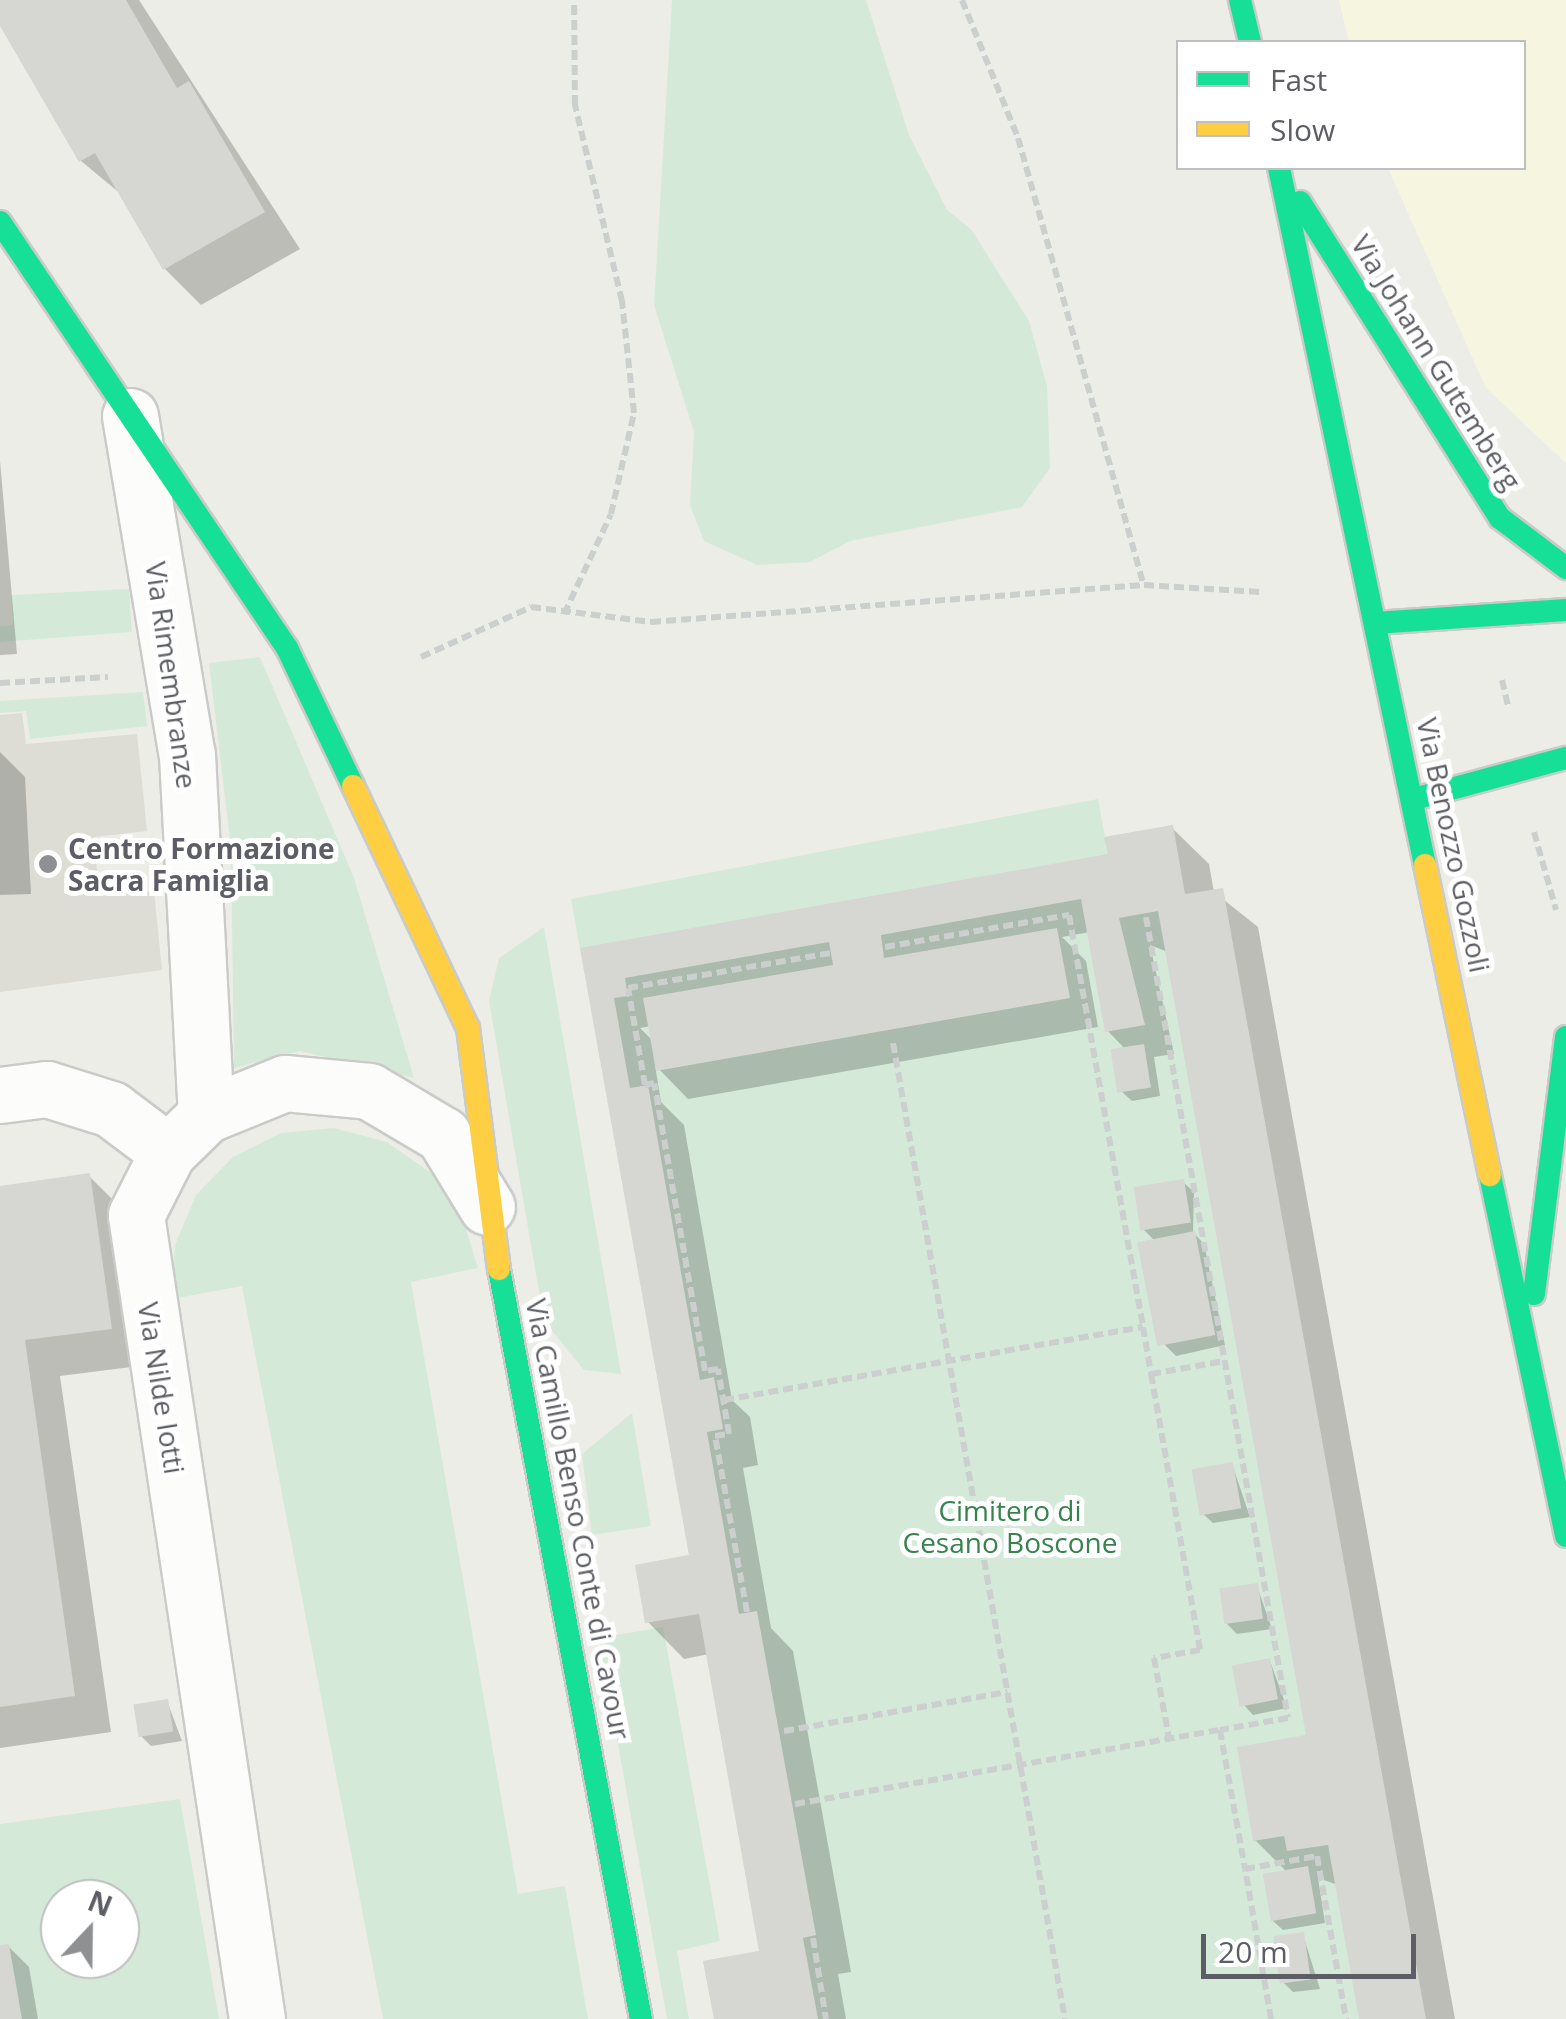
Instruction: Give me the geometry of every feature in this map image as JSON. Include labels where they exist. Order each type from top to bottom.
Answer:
[{"type":"street","points":[[1240,0],[1250,40]]},
{"type":"street","name":"Via Benozzo Gozzoli","points":[[1279,170],[1566,1536]]},
{"type":"street","name":"Via Johann Gutemberg","points":[[1280,170],[1500,518],[1566,568]]},
{"type":"street","name":"Via Rimembranze","points":[[0,222],[297,665],[468,1028]]},
{"type":"street","name":"Via Rimembranze","points":[[130,416],[186,755],[187,1134]]},
{"type":"street","points":[[1375,623],[1566,610]]},
{"type":"street","points":[[1414,799],[1566,758]]},
{"type":"street","name":"Via Camillo Benso Conte di Cavour","points":[[468,1028],[487,1207],[641,2019]]},
{"type":"street","points":[[1528,1346],[1566,1037]]},
{"type":"street","points":[[0,1096],[47,1089],[187,1134],[285,1082],[369,1091],[443,1134],[487,1207]]},
{"type":"street","name":"Via Nilde Iotti","points":[[187,1134],[136,1216],[257,2019]]},
{"type":"path","points":[[564,614],[612,514],[634,413],[622,302],[575,105],[574,0]]},
{"type":"path","points":[[962,0],[1018,138],[1144,585]]},
{"type":"path","points":[[421,657],[531,607],[651,622],[1144,585],[1260,592]]},
{"type":"path","points":[[1499,668],[1511,724]]},
{"type":"path","points":[[0,683],[131,676]]},
{"type":"path","points":[[1532,826],[1556,910]]},
{"type":"path","points":[[885,947],[1069,915],[1200,1650],[1154,1658],[1169,1739]]},
{"type":"path","points":[[795,1804],[1288,1718],[1146,917]]},
{"type":"path","points":[[746,1612],[716,1436],[729,1434],[724,1400],[718,1369],[705,1372],[654,1083],[645,1086],[628,988],[830,953]]},
{"type":"path","points":[[893,1043],[1066,2019]]},
{"type":"path","points":[[724,1400],[1143,1327]]},
{"type":"path","points":[[1151,1374],[1225,1362]]},
{"type":"path","points":[[784,1731],[1008,1692]]},
{"type":"path","points":[[1220,1730],[1271,2019]]},
{"type":"path","points":[[1244,1869],[1317,1856],[1346,2019]]},
{"type":"path","points":[[813,1938],[826,2019]]},
{"type":"shaded area","points":[[1339,0],[1566,0],[1566,463],[1486,388],[1389,170],[1526,170],[1526,40],[1349,40]]},
{"type":"shaded area","name":"Centro Formazione Sacra Famiglia","points":[[22,713],[26,744],[137,734],[147,831],[94,837],[99,895],[154,891],[162,970],[0,992],[0,715]]},
{"type":"green space","points":[[672,0],[866,0],[909,135],[947,210],[971,229],[1029,321],[1047,386],[1050,468],[1022,507],[850,541],[810,562],[757,565],[704,541],[690,505],[694,432],[654,305]]},
{"type":"green space","points":[[129,589],[132,632],[0,642],[0,626],[13,625],[11,595]]},
{"type":"green space","points":[[260,657],[354,878],[414,1078],[300,1051],[234,1068],[231,848],[209,663]]},
{"type":"green space","points":[[143,692],[147,726],[30,739],[26,711],[0,713],[0,701]]},
{"type":"green space","name":"Cimitero di Cesano Boscone","points":[[1098,799],[1105,837],[1173,825],[1185,894],[1223,888],[1426,2019],[714,2019],[703,1961],[759,1951],[699,1614],[645,1623],[635,1565],[689,1555],[571,899]]},
{"type":"green space","points":[[544,927],[621,1374],[584,1370],[544,1321],[489,1001],[499,958]]},
{"type":"green space","points":[[334,1128],[387,1142],[431,1173],[462,1216],[478,1268],[411,1282],[518,1894],[565,1886],[588,2019],[383,2019],[242,1286],[172,1299],[175,1245],[196,1195],[233,1157],[281,1133]]},
{"type":"green space","points":[[632,1413],[651,1526],[592,1535],[582,1454]]},
{"type":"green space","points":[[663,1627],[720,1941],[677,1951],[689,2019],[667,2019],[599,1638]]},
{"type":"green space","points":[[180,1799],[219,2019],[0,2019],[0,1824]]},
{"type":"building","points":[[0,0],[126,0],[177,88],[189,81],[265,212],[163,270],[95,153],[79,162],[0,26]]},
{"type":"building","points":[[1173,825],[1185,894],[1223,888],[1426,2019],[1359,2019],[1328,1845],[1287,1851],[1284,1836],[1253,1841],[1237,1747],[1306,1735],[1158,911],[1119,918],[1145,1025],[1105,1032],[1081,899],[881,935],[884,958],[1057,928],[1070,998],[656,1071],[643,998],[833,965],[829,942],[625,978],[628,996],[614,998],[630,1088],[648,1085],[700,1380],[714,1377],[723,1429],[707,1432],[739,1614],[757,1611],[816,1935],[803,1938],[818,2019],[714,2019],[703,1961],[759,1951],[699,1614],[645,1623],[635,1565],[689,1555],[580,948],[1108,854],[1104,837]]},
{"type":"building","points":[[1144,1044],[1151,1087],[1117,1093],[1110,1049]]},
{"type":"building","points":[[90,1173],[112,1329],[25,1340],[75,1696],[0,1707],[0,1186]]},
{"type":"building","points":[[1184,1179],[1191,1222],[1141,1230],[1134,1187]]},
{"type":"building","points":[[1195,1231],[1215,1335],[1157,1346],[1137,1242]]},
{"type":"building","points":[[1233,1462],[1241,1508],[1200,1516],[1192,1469]]},
{"type":"building","points":[[1258,1583],[1263,1619],[1224,1624],[1219,1588]]},
{"type":"building","points":[[1270,1658],[1278,1699],[1240,1707],[1232,1665]]},
{"type":"building","points":[[168,1699],[173,1732],[139,1737],[133,1704]]},
{"type":"building","points":[[1308,1866],[1316,1913],[1271,1921],[1263,1874]]},
{"type":"building","points":[[1304,1932],[1311,1980],[1280,1984],[1273,1936]]},
{"type":"building","points":[[9,1944],[22,2019],[0,2019],[0,1945]]},
{"type":"traffic: fast","points":[[1240,0],[1250,40]]},
{"type":"traffic: fast","points":[[1279,170],[1425,865]]},
{"type":"traffic: fast","points":[[1300,202],[1500,518],[1566,568]]},
{"type":"traffic: fast","points":[[0,222],[287,648],[353,786]]},
{"type":"traffic: fast","points":[[1375,623],[1566,610]]},
{"type":"traffic: fast","points":[[1414,799],[1566,758]]},
{"type":"traffic: fast","points":[[1534,1294],[1566,1037]]},
{"type":"traffic: fast","points":[[1490,1175],[1566,1536]]},
{"type":"traffic: fast","points":[[499,1269],[641,2019]]},
{"type":"traffic: slow","points":[[353,786],[468,1028],[499,1269]]},
{"type":"traffic: slow","points":[[1425,865],[1490,1175]]},
{"type":"place","name":"Centro Formazione Sacra Famiglia","points":[[48,864]]}]
